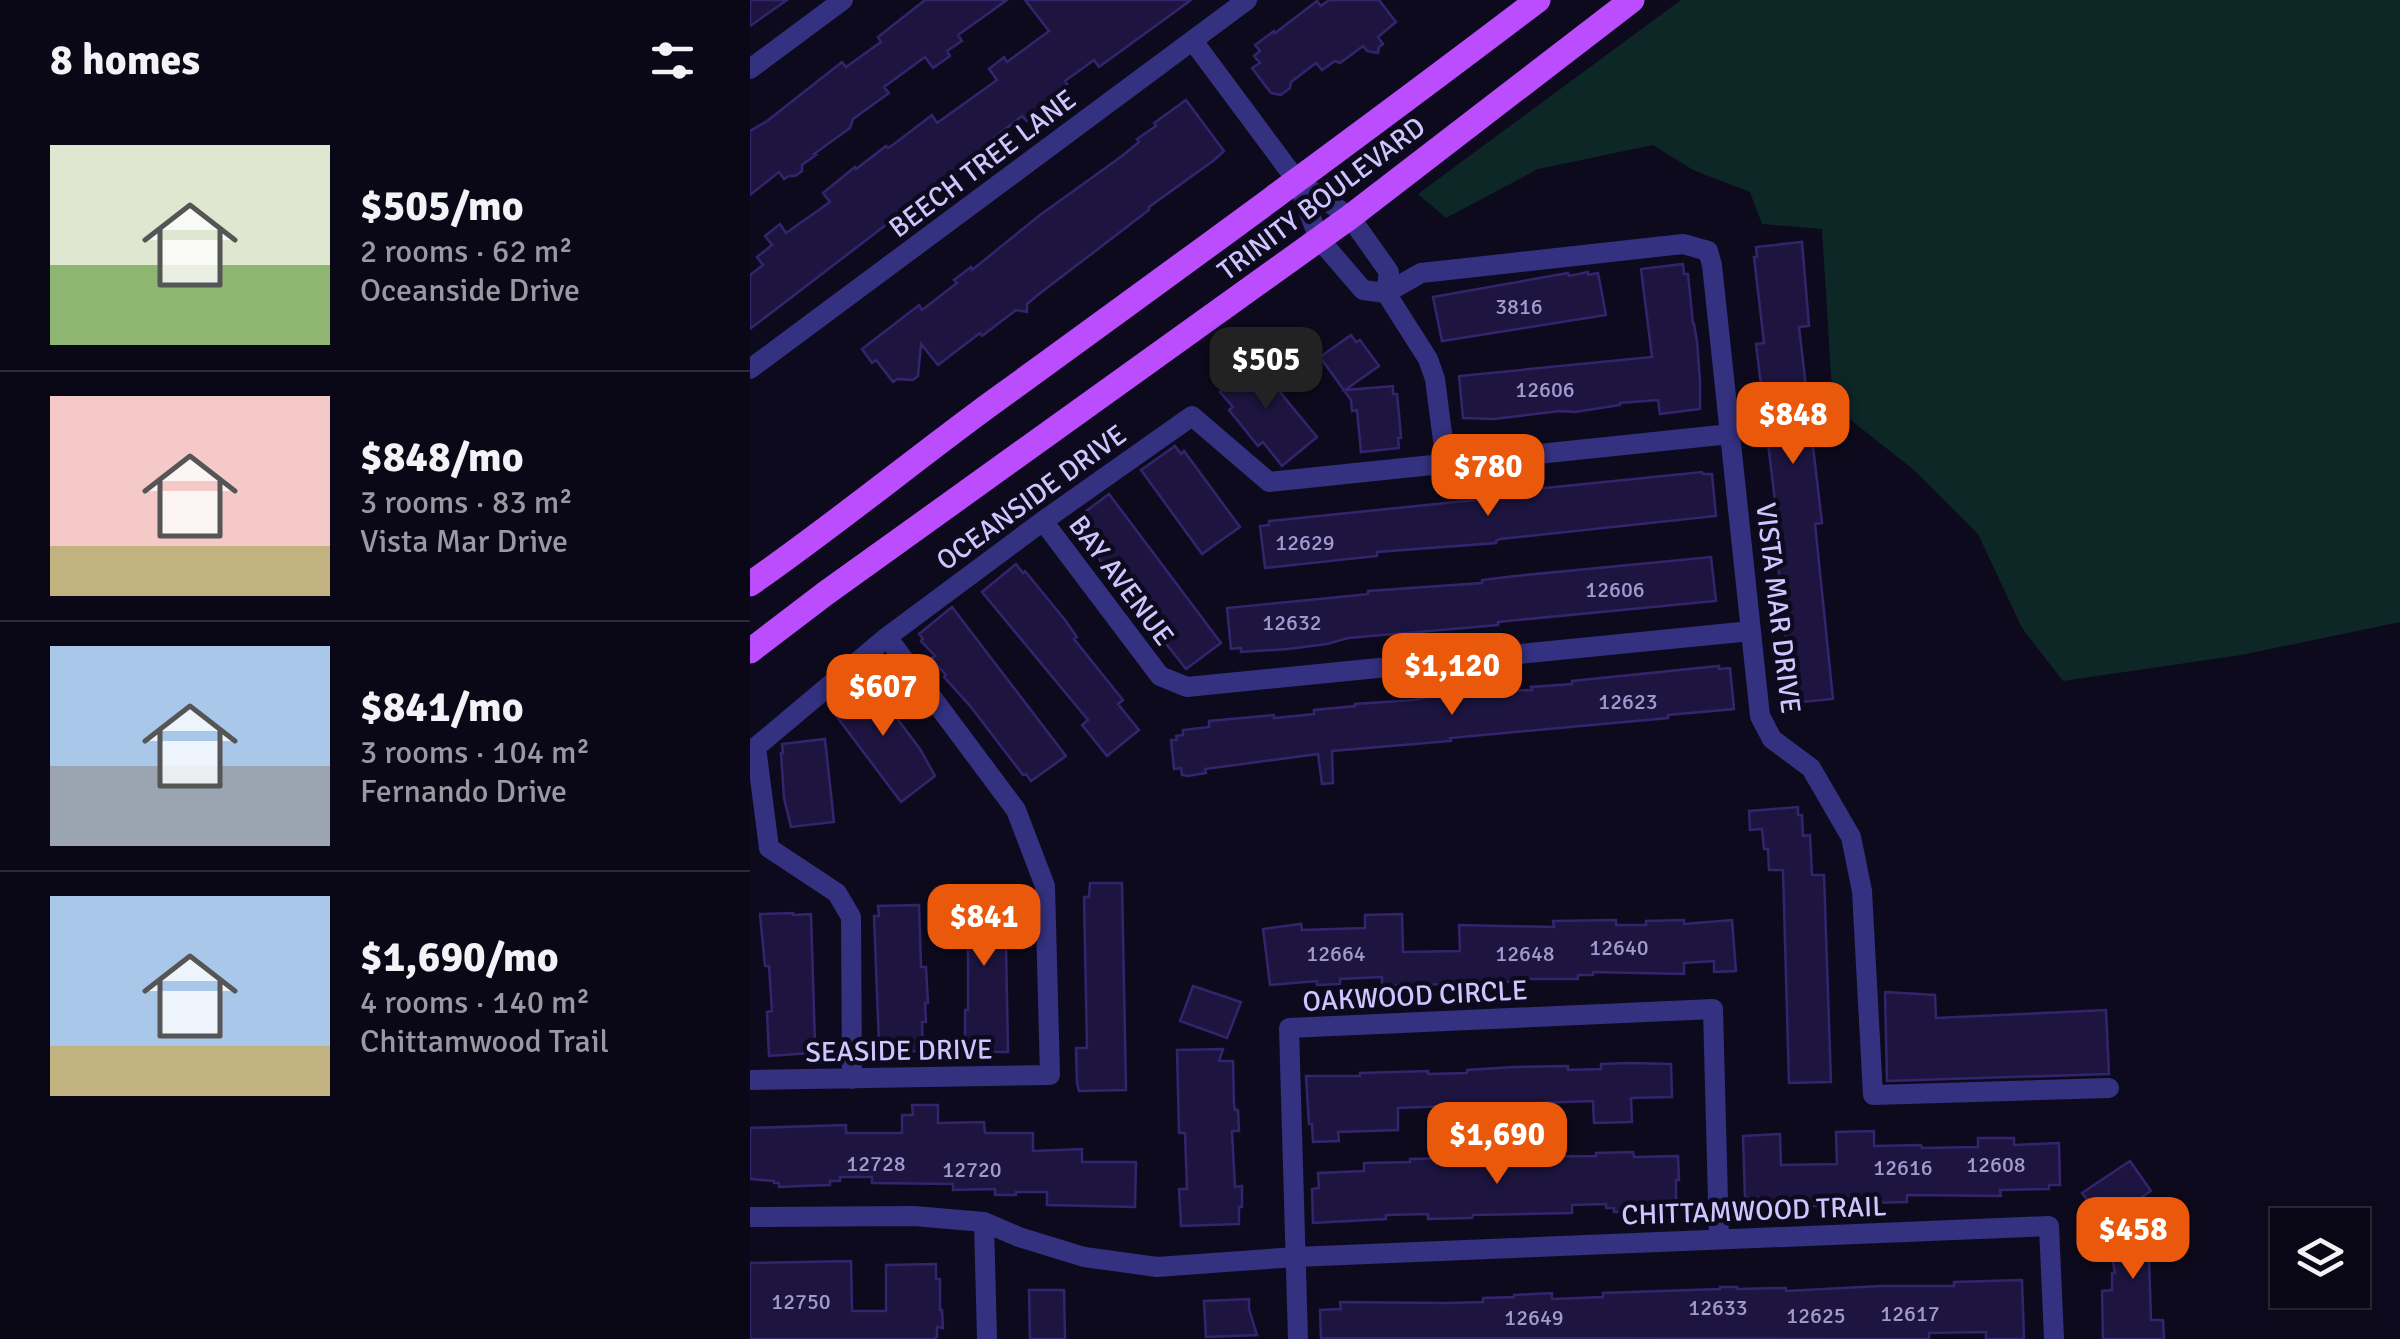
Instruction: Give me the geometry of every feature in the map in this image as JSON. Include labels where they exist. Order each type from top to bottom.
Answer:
[{"type":"main road","name":"TRINITY BOULEVARD","points":[[750,584],[1538,0]]},
{"type":"main road","name":"TRINITY BOULEVARD","points":[[750,651],[1350,217],[1632,0]]},
{"type":"street","points":[[750,69],[843,0]]},
{"type":"street","name":"BEECH TREE LANE","points":[[750,370],[1247,0]]},
{"type":"street","points":[[1193,41],[1297,181],[1319,239],[1363,290],[1386,293]]},
{"type":"street","points":[[1297,181],[1350,217],[1389,272],[1386,293],[1428,359],[1435,380],[1446,464]]},
{"type":"street","name":"VISTA MAR DRIVE","points":[[1386,293],[1421,273],[1684,244],[1708,250],[1760,716],[1772,739],[1811,768],[1851,837],[1862,891],[1873,1095],[2109,1088]]},
{"type":"street","name":"OCEANSIDE DRIVE","points":[[852,1079],[850,917],[837,894],[769,848],[756,747],[887,637],[1043,520],[1192,416],[1269,482],[1730,434]]},
{"type":"street","name":"BAY AVENUE","points":[[1043,520],[1160,676],[1187,687],[1751,631]]},
{"type":"street","name":"SEASIDE DRIVE","points":[[750,1080],[1050,1075],[1045,886],[1016,810],[887,637]]},
{"type":"street","name":"OAKWOOD CIRCLE","points":[[1295,1257],[1289,1028],[1713,1009],[1719,1238]]},
{"type":"street","name":"CHITTAMWOOD TRAIL","points":[[750,1217],[914,1216],[984,1222],[1084,1258],[1157,1267],[1295,1257],[2048,1226],[2054,1339]]},
{"type":"street","points":[[984,1222],[987,1339]]},
{"type":"street","points":[[1295,1257],[1298,1339]]},
{"type":"green space","points":[[1681,0],[2400,0],[2400,622],[2241,655],[2063,681],[2022,628],[1978,534],[1914,470],[1833,406],[1822,229],[1762,224],[1750,192],[1693,170],[1653,145],[1538,169],[1446,218],[1418,194]]},
{"type":"building","points":[[750,0],[787,0],[750,26]]},
{"type":"building","points":[[925,0],[1007,0],[958,35],[962,41],[947,51],[950,56],[933,68],[925,57],[884,87],[889,93],[853,119],[850,128],[802,165],[802,171],[784,179],[779,172],[750,195],[750,131],[842,62],[846,67],[881,42],[878,37]]},
{"type":"building","points":[[1025,0],[1191,0],[1099,67],[1094,60],[1065,81],[1067,84],[1059,89],[1063,94],[1027,121],[1022,116],[991,141],[995,146],[978,160],[908,208],[750,329],[750,275],[763,265],[757,257],[772,245],[765,236],[780,224],[786,233],[830,202],[823,193],[855,167],[932,115],[937,123],[997,80],[989,69],[1004,57],[1007,62],[1049,31]]},
{"type":"building","points":[[1329,0],[1379,0],[1396,22],[1378,37],[1383,44],[1378,53],[1363,46],[1340,63],[1335,61],[1322,70],[1316,63],[1281,95],[1271,93],[1252,68],[1260,63],[1254,56],[1260,51],[1255,45],[1317,1],[1321,6]]},
{"type":"building","points":[[1186,100],[1224,151],[1213,161],[1039,294],[1027,304],[1027,312],[1016,310],[938,365],[921,344],[918,376],[913,380],[893,382],[876,360],[872,363],[862,349],[919,305],[922,310],[957,283],[954,280],[1122,156],[1156,126],[1154,123]]},
{"type":"building","points":[[1802,242],[1809,326],[1799,327],[1822,523],[1815,524],[1833,699],[1792,703],[1775,535],[1779,534],[1756,344],[1764,343],[1754,257],[1756,247]]},
{"type":"building","points":[[1683,264],[1684,274],[1688,274],[1697,341],[1700,409],[1660,414],[1658,400],[1575,412],[1463,418],[1459,376],[1652,357],[1641,269]]},
{"type":"building","points":[[1598,273],[1606,315],[1442,341],[1433,297]]},
{"type":"building","points":[[1351,335],[1356,342],[1360,340],[1379,366],[1345,390],[1393,386],[1399,414],[1399,448],[1361,452],[1357,410],[1352,411],[1351,400],[1320,357]]},
{"type":"building","points":[[1251,357],[1317,437],[1282,466],[1263,442],[1258,446],[1220,392],[1223,390],[1218,384]]},
{"type":"building","points":[[1175,446],[1181,454],[1184,451],[1240,527],[1202,554],[1141,470]]},
{"type":"building","points":[[1702,472],[1712,474],[1716,516],[1500,539],[1496,543],[1377,552],[1377,556],[1265,568],[1260,526],[1269,525],[1269,521]]},
{"type":"building","points":[[1109,494],[1221,643],[1186,669],[1115,582],[1077,527],[1074,520]]},
{"type":"building","points":[[1711,557],[1716,601],[1348,638],[1288,649],[1231,649],[1227,608]]},
{"type":"building","points":[[1016,564],[1065,620],[1077,637],[1074,639],[1123,700],[1118,704],[1139,730],[1107,756],[1082,725],[1088,720],[982,592]]},
{"type":"building","points":[[952,607],[1066,756],[1031,781],[944,677],[931,659],[935,656],[921,641],[919,634]]},
{"type":"building","points":[[1730,668],[1734,709],[1332,751],[1333,783],[1322,784],[1318,754],[1205,769],[1206,773],[1188,776],[1182,775],[1181,768],[1174,769],[1171,740],[1183,735],[1183,730],[1209,727],[1209,721],[1314,714],[1314,710],[1355,704],[1501,689],[1532,690],[1531,687],[1572,681]]},
{"type":"building","points":[[860,678],[896,717],[935,776],[901,802],[828,705]]},
{"type":"building","points":[[825,739],[834,822],[791,827],[784,798],[782,744]]},
{"type":"building","points":[[1798,807],[1803,836],[1810,835],[1812,875],[1824,875],[1831,1082],[1789,1083],[1783,870],[1769,870],[1762,829],[1750,830],[1749,811]]},
{"type":"building","points":[[1090,883],[1122,883],[1126,1090],[1079,1091],[1077,1083],[1076,1048],[1087,1048],[1084,897],[1089,897]]},
{"type":"building","points":[[955,894],[1005,894],[1008,1052],[970,1052],[970,1048],[965,1048],[968,943],[952,942],[951,903],[955,903]]},
{"type":"building","points":[[919,905],[921,967],[926,967],[928,1003],[926,1022],[922,1022],[923,1051],[882,1052],[874,916],[879,916],[878,906]]},
{"type":"building","points":[[760,914],[811,914],[815,1044],[811,1044],[812,1053],[769,1056],[767,1012],[772,1011]]},
{"type":"building","points":[[1402,914],[1403,952],[1460,951],[1459,925],[1554,927],[1553,921],[1616,920],[1616,925],[1646,925],[1646,921],[1684,920],[1684,924],[1732,920],[1736,971],[1714,972],[1714,961],[1684,963],[1684,974],[1593,972],[1578,975],[1578,979],[1382,986],[1382,977],[1340,979],[1340,984],[1317,985],[1317,981],[1270,985],[1263,929],[1301,924],[1302,930],[1365,928],[1365,915]]},
{"type":"building","points":[[1193,986],[1241,1002],[1227,1038],[1180,1021]]},
{"type":"building","points":[[1885,992],[1935,995],[1936,1018],[2106,1010],[2109,1074],[1887,1081]]},
{"type":"building","points":[[1223,1049],[1219,1061],[1233,1061],[1234,1104],[1238,1110],[1239,1131],[1232,1131],[1235,1187],[1242,1186],[1239,1224],[1181,1226],[1179,1189],[1187,1189],[1185,1133],[1179,1133],[1177,1050]]},
{"type":"building","points":[[1601,1064],[1671,1064],[1672,1097],[1631,1098],[1632,1122],[1594,1123],[1593,1101],[1536,1103],[1537,1123],[1501,1124],[1501,1110],[1450,1111],[1450,1106],[1398,1108],[1398,1130],[1338,1132],[1339,1141],[1313,1142],[1309,1124],[1306,1076],[1467,1073],[1514,1067],[1601,1069]]},
{"type":"building","points":[[912,1105],[938,1105],[938,1123],[984,1122],[985,1133],[1033,1133],[1033,1151],[1082,1149],[1082,1162],[1136,1162],[1135,1207],[1047,1205],[1047,1192],[995,1195],[995,1189],[953,1190],[953,1184],[872,1183],[872,1177],[840,1177],[840,1181],[830,1181],[830,1185],[779,1187],[774,1181],[750,1179],[750,1128],[846,1125],[846,1133],[902,1133],[902,1115],[913,1115]]},
{"type":"building","points":[[1874,1131],[1874,1146],[1978,1147],[1978,1138],[2014,1138],[2014,1145],[2059,1143],[2060,1185],[2049,1185],[2049,1189],[2000,1190],[2001,1196],[1907,1195],[1907,1202],[1826,1206],[1762,1206],[1762,1198],[1745,1198],[1743,1136],[1780,1134],[1781,1165],[1837,1164],[1836,1132]]},
{"type":"building","points":[[1633,1152],[1634,1157],[1678,1156],[1676,1211],[1614,1212],[1606,1204],[1572,1205],[1572,1213],[1428,1219],[1428,1214],[1386,1215],[1386,1219],[1313,1223],[1312,1189],[1319,1188],[1318,1173],[1364,1171],[1364,1163],[1410,1159],[1503,1162],[1503,1157]]},
{"type":"building","points":[[2130,1161],[2151,1191],[2105,1222],[2101,1202],[2093,1208],[2082,1193]]},
{"type":"building","points":[[2165,1220],[2172,1254],[2149,1258],[2151,1320],[2163,1320],[2164,1339],[2103,1339],[2102,1291],[2112,1290],[2115,1273],[2107,1232]]},
{"type":"building","points":[[851,1261],[852,1311],[886,1311],[886,1265],[936,1264],[943,1328],[937,1327],[937,1337],[750,1339],[750,1263]]},
{"type":"building","points":[[2022,1280],[2024,1339],[1986,1339],[1986,1332],[1929,1333],[1929,1339],[1321,1338],[1320,1310],[1341,1309],[1340,1302],[1483,1302],[1483,1298],[1552,1293],[1552,1299],[1720,1287],[1786,1291]]},
{"type":"building","points":[[1029,1290],[1064,1290],[1065,1339],[1030,1339]]},
{"type":"building","points":[[1249,1299],[1257,1335],[1206,1337],[1204,1301]]}]
